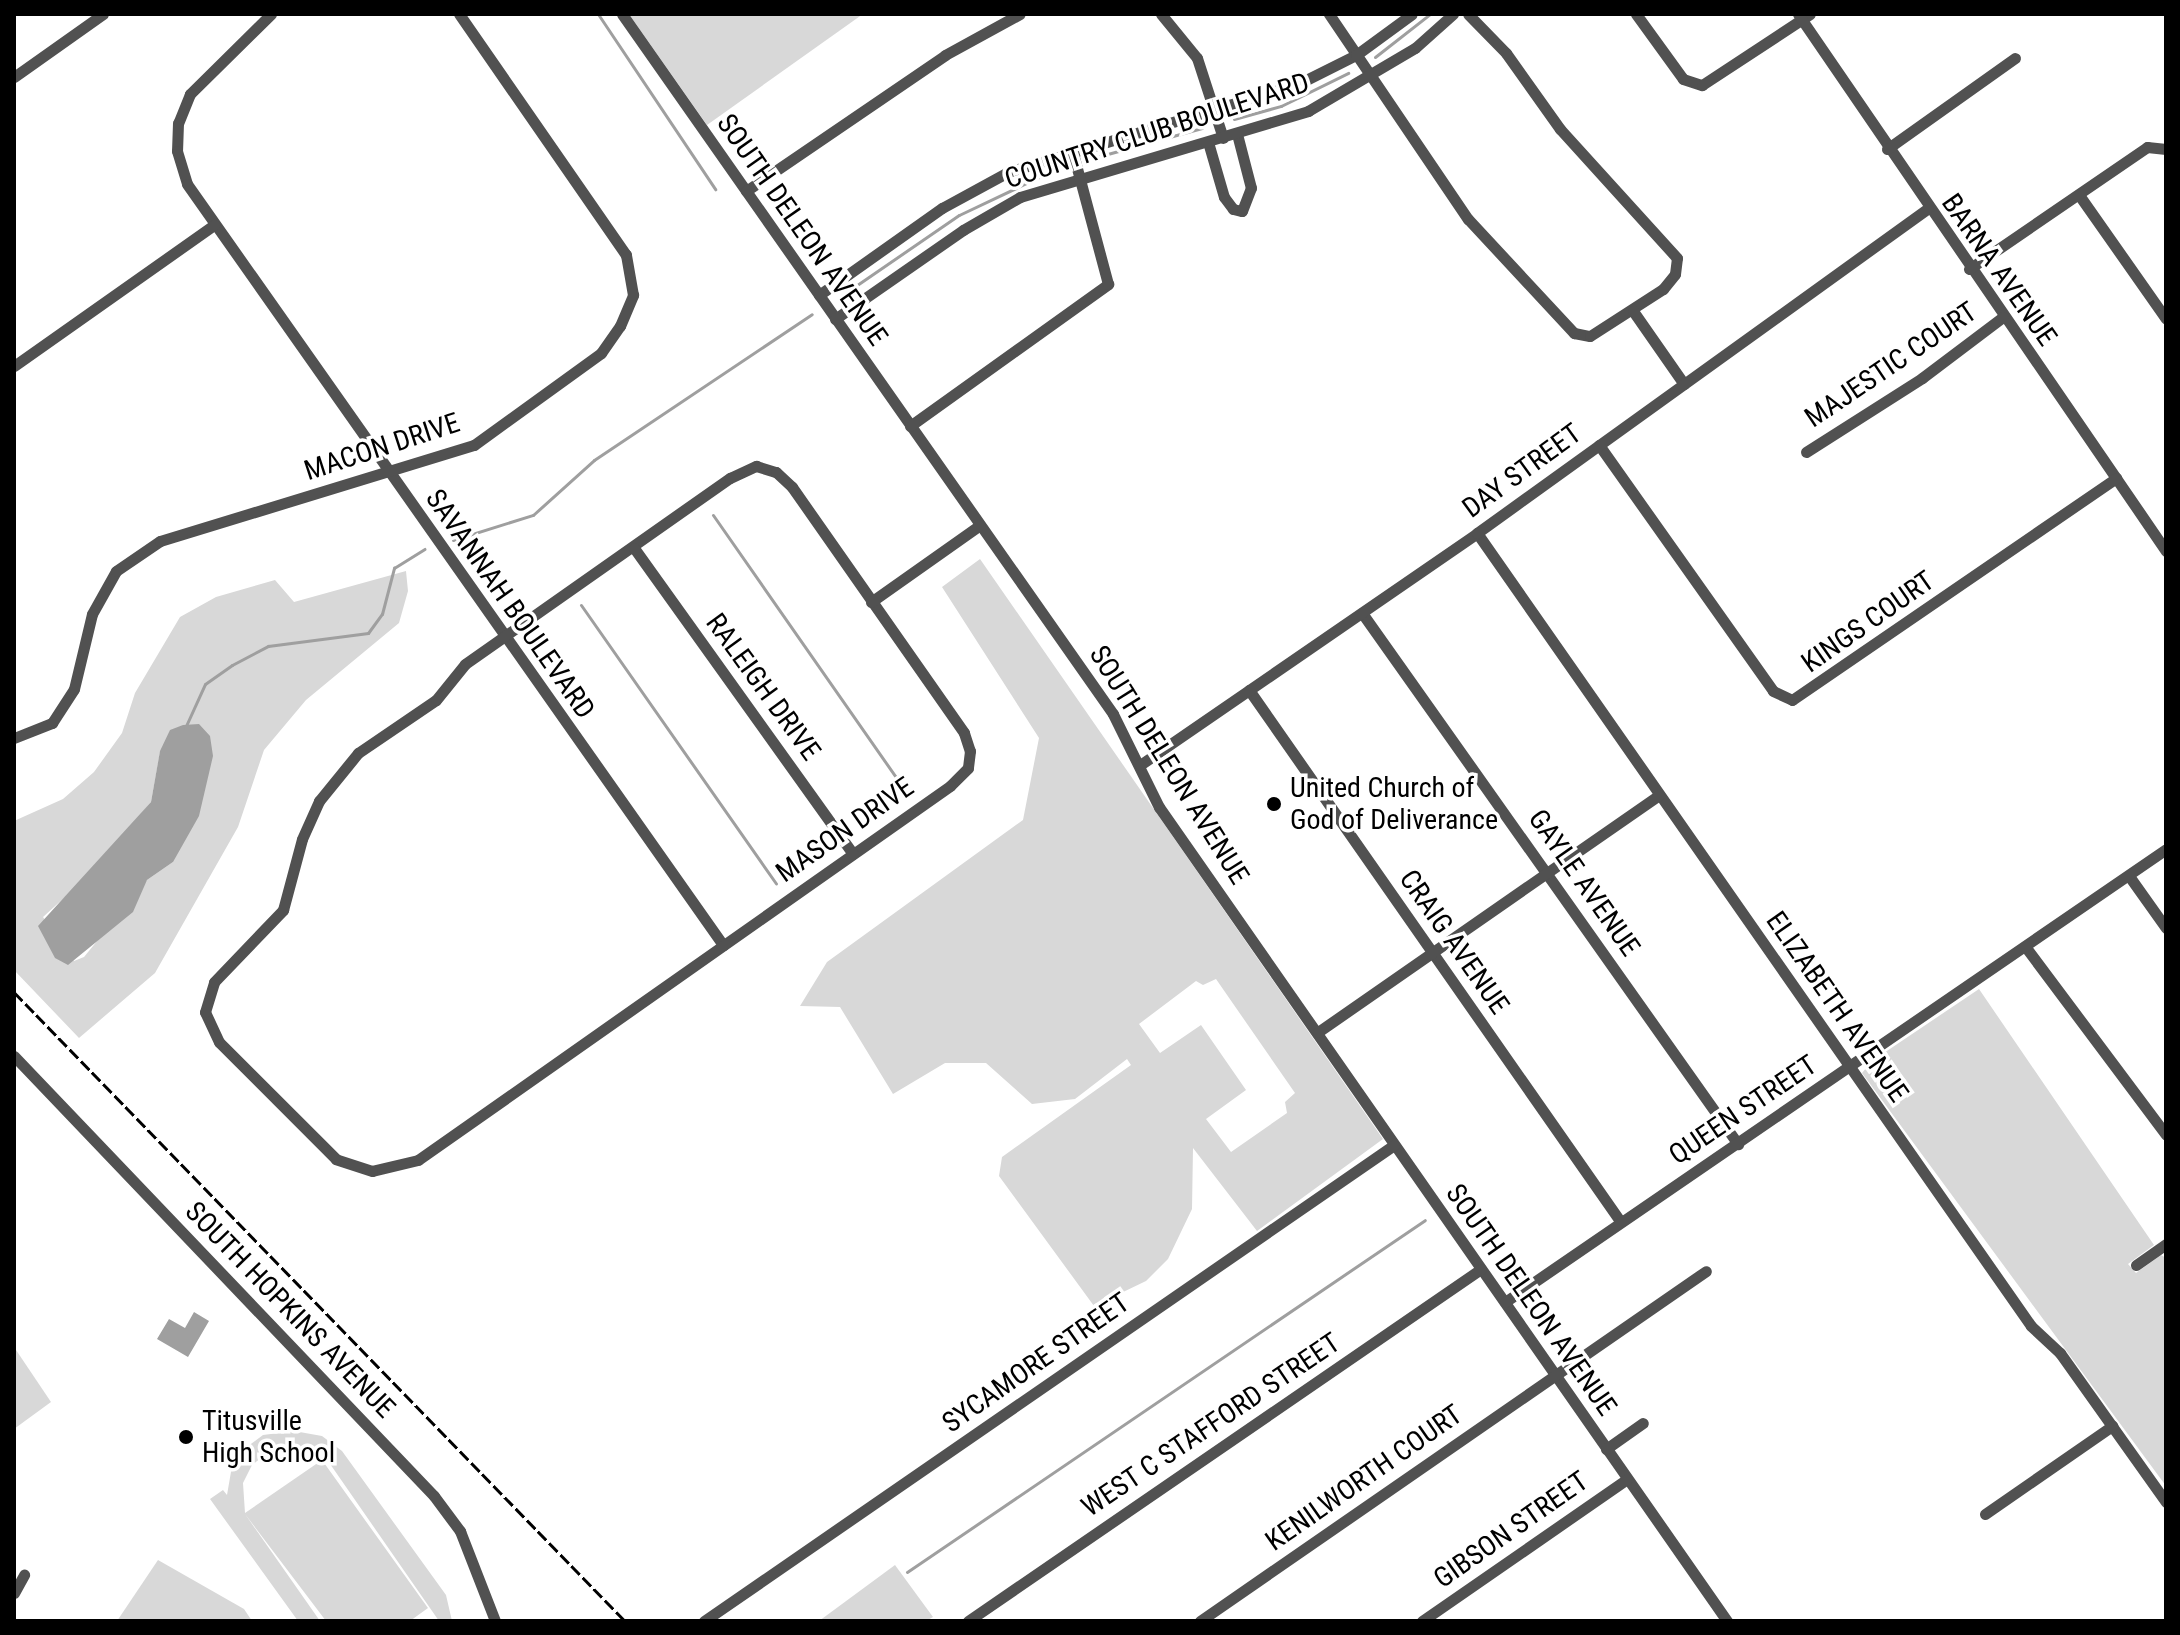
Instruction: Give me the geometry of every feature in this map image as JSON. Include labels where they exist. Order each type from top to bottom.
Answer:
[{"type":"street","points":[[14,77],[103,14]]},
{"type":"street","name":"SAVANNAH BOULEVARD","points":[[271,14],[190,94],[178,123],[177,151],[187,184],[723,945]]},
{"type":"street","name":"MACON DRIVE","points":[[14,738],[52,723],[74,689],[92,614],[116,571],[160,541],[474,445],[601,353],[620,326],[633,295],[626,255],[459,14]]},
{"type":"street","name":"SOUTH DELEON AVENUE","points":[[622,14],[1113,714],[1159,807],[1727,1621]]},
{"type":"street","points":[[746,191],[945,55],[1020,14]]},
{"type":"street","points":[[1161,14],[1197,58],[1223,138]]},
{"type":"street","points":[[1329,14],[1468,219],[1574,333],[1590,336],[1663,289],[1675,274],[1677,258],[1560,129],[1506,53],[1468,14]]},
{"type":"street","name":"COUNTRY CLUB BOULEVARD","points":[[819,295],[942,208],[1008,172],[1072,150],[1217,112],[1298,84],[1356,55],[1412,14]]},
{"type":"street","name":"COUNTRY CLUB BOULEVARD","points":[[835,319],[963,230],[1020,197],[1308,111],[1371,77],[1415,48],[1453,14]]},
{"type":"street","points":[[1636,14],[1683,79],[1702,85],[1804,16]]},
{"type":"street","name":"BARNA AVENUE","points":[[1804,16],[1927,209],[2166,551]]},
{"type":"street","points":[[1887,149],[2015,58]]},
{"type":"street","points":[[1208,142],[1224,197],[1233,209],[1242,211],[1251,188],[1237,134]]},
{"type":"street","points":[[1969,269],[2147,147],[2166,149]]},
{"type":"street","points":[[910,426],[1108,284],[1072,150]]},
{"type":"street","points":[[2079,195],[2166,319]]},
{"type":"street","name":"DAY STREET","points":[[1140,765],[1477,533],[1927,209]]},
{"type":"street","points":[[14,366],[214,225]]},
{"type":"street","points":[[1633,311],[1684,384]]},
{"type":"street","name":"MAJESTIC COURT","points":[[1806,452],[1922,378],[2003,317]]},
{"type":"street","name":"KINGS COURT","points":[[1599,445],[1773,691],[1792,700],[2116,478]]},
{"type":"street","name":"MASON DRIVE","points":[[763,467],[788,482],[964,733],[970,757],[957,781],[429,1153],[390,1170],[356,1168],[328,1154],[214,1036],[206,1018],[208,994],[279,918],[302,839],[329,786],[370,742],[431,705],[465,664],[504,638],[741,471],[763,467]]},
{"type":"street","points":[[871,602],[980,525]]},
{"type":"street","name":"ELIZABETH AVENUE","points":[[1477,533],[2031,1326],[2060,1353],[2166,1502]]},
{"type":"street","name":"RALEIGH DRIVE","points":[[634,548],[853,854]]},
{"type":"street","name":"GAYLE AVENUE","points":[[1362,613],[1738,1144]]},
{"type":"street","name":"CRAIG AVENUE","points":[[1249,690],[1620,1221]]},
{"type":"street","points":[[1318,1032],[1659,795]]},
{"type":"street","name":"QUEEN STREET","points":[[1505,1302],[1620,1221],[2027,949],[2166,849]]},
{"type":"street","points":[[2129,876],[2166,928]]},
{"type":"street","points":[[2027,949],[2166,1135]]},
{"type":"street","name":"SOUTH HOPKINS AVENUE","points":[[14,1056],[434,1496],[460,1531],[495,1621]]},
{"type":"street","name":"SYCAMORE STREET","points":[[704,1621],[1394,1145]]},
{"type":"street","points":[[2136,1265],[2166,1244]]},
{"type":"street","name":"WEST C STAFFORD STREET","points":[[968,1621],[1481,1269]]},
{"type":"street","name":"KENILWORTH COURT","points":[[1200,1621],[1706,1271]]},
{"type":"street","points":[[1606,1449],[1643,1423]]},
{"type":"street","points":[[1985,1514],[2112,1426]]},
{"type":"street","name":"GIBSON STREET","points":[[1422,1621],[1627,1479]]},
{"type":"street","points":[[14,1593],[24,1575]]},
{"type":"street","points":[[985,1609],[994,1621]]},
{"type":"shaded area","points":[[629,14],[863,14],[707,125]]},
{"type":"shaded area","points":[[980,559],[1383,1139],[1257,1231],[1193,1148],[1192,1209],[1168,1259],[1146,1281],[1094,1306],[999,1176],[1002,1157],[1131,1065],[1127,1059],[1075,1099],[1032,1104],[986,1063],[945,1063],[893,1094],[840,1007],[800,1006],[827,962],[1023,820],[1039,738],[942,587]],"holes":[[[1216,979],[1295,1093],[1285,1102],[1287,1113],[1231,1152],[1206,1119],[1246,1090],[1201,1025],[1160,1053],[1139,1024],[1196,981],[1203,985]]]},
{"type":"shaded area","points":[[406,571],[408,591],[399,623],[306,700],[264,750],[238,827],[155,973],[79,1038],[14,970],[14,821],[63,799],[94,772],[122,733],[135,693],[180,617],[216,597],[275,580],[294,602]],"holes":[[[160,752],[173,862],[147,880],[84,957],[74,961],[43,917],[87,877],[151,802]]]},
{"type":"shaded area","points":[[199,724],[210,736],[213,756],[199,816],[173,862],[147,880],[133,912],[68,965],[55,958],[38,926],[151,802],[160,751],[170,730]]},
{"type":"shaded area","points":[[1979,989],[2154,1245],[2128,1264],[2136,1273],[2161,1255],[2166,1258],[2166,1486],[1862,1073],[1872,1061]]},
{"type":"shaded area","points":[[194,1312],[209,1321],[188,1357],[157,1339],[169,1319],[185,1328]]},
{"type":"shaded area","points":[[14,1347],[51,1402],[14,1429]]},
{"type":"shaded area","points":[[294,1431],[322,1436],[342,1451],[446,1595],[452,1621],[439,1621],[328,1461],[293,1446],[267,1453],[252,1465],[243,1483],[245,1513],[322,1460],[428,1608],[410,1621],[326,1621],[245,1514],[320,1621],[298,1621],[210,1499],[223,1490],[227,1495],[232,1466],[244,1449],[263,1435]]},
{"type":"shaded area","points":[[158,1560],[244,1609],[252,1621],[117,1621]]},
{"type":"shaded area","points":[[895,1565],[933,1617],[926,1621],[819,1621]]},
{"type":"waterway","points":[[598,14],[715,189]]},
{"type":"waterway","points":[[1375,57],[1430,14]]},
{"type":"waterway","points":[[1234,119],[1281,106],[1348,73]]},
{"type":"waterway","points":[[1093,158],[1202,128]]},
{"type":"waterway","points":[[841,296],[959,215],[1062,166]]},
{"type":"waterway","points":[[453,540],[533,515],[594,460],[812,314]]},
{"type":"waterway","points":[[713,515],[904,789]]},
{"type":"waterway","points":[[185,728],[205,684],[268,646],[368,633],[382,614],[394,568],[425,549]]},
{"type":"waterway","points":[[581,605],[776,883]]},
{"type":"waterway","points":[[907,1572],[1425,1220]]},
{"type":"railway","points":[[14,992],[625,1621]]},
{"type":"place","name":"United Church of God of Deliverance","points":[[1274,804]]},
{"type":"place","name":"Titusville High School","points":[[186,1437]]}]
